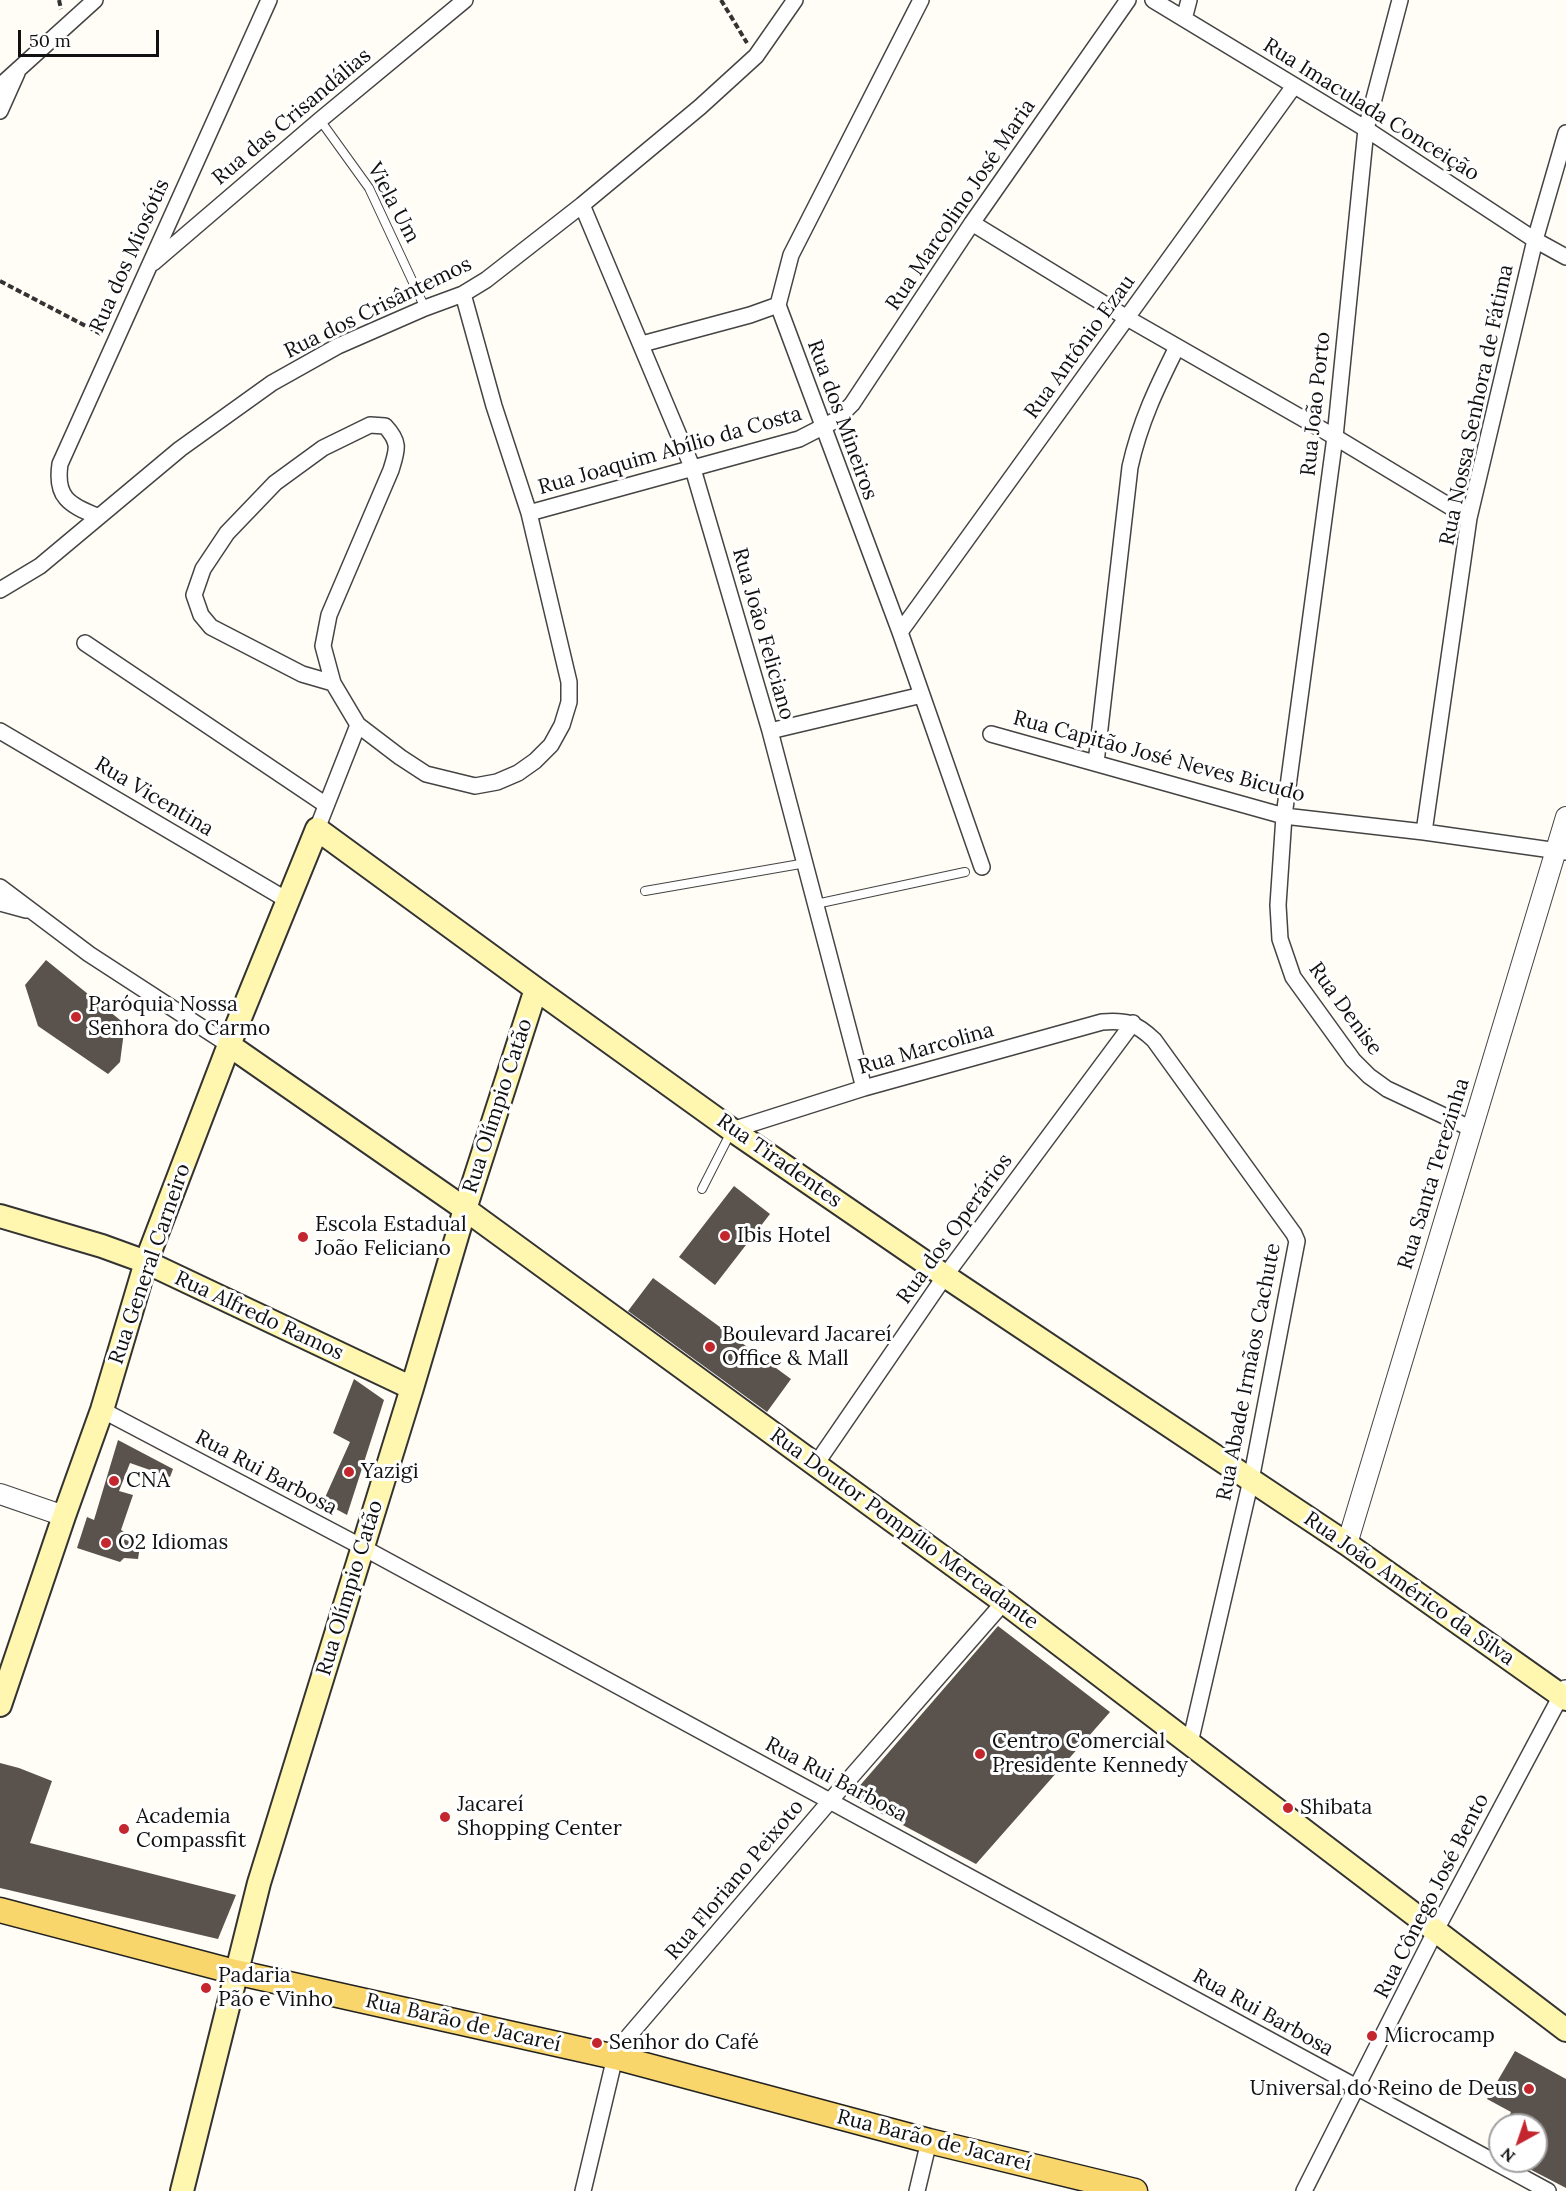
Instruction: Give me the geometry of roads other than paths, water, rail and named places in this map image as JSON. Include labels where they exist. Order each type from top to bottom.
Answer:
[{"type":"main road","name":"Rua General Carneiro","points":[[0,1705],[102,1410],[146,1262],[229,1045],[317,829]]},
{"type":"main road","name":"Rua Tiradentes","points":[[317,829],[732,1130],[945,1276],[1251,1480]]},
{"type":"main road","name":"Rua Olímpio Catão","points":[[182,2191],[235,1971],[259,1883],[465,1209],[536,990]]},
{"type":"main road","name":"Rua Doutor Pompílio Mercadante","points":[[229,1045],[465,1209],[1004,1602],[1566,2030]]},
{"type":"main road","name":"Rua Alfredo Ramos","points":[[0,1216],[102,1246],[146,1262],[412,1388]]},
{"type":"main road","name":"Rua João Américo da Silva","points":[[1251,1480],[1564,1693]]},
{"type":"main road","name":"Rua Barão de Jacareí","points":[[0,1910],[235,1971],[615,2057],[929,2141],[1135,2191]]},
{"type":"street","points":[[0,86],[95,0]]},
{"type":"street","name":"Rua dos Miosótis","points":[[97,516],[68,502],[61,490],[58,477],[60,464],[269,0]]},
{"type":"street","name":"Rua das Crisandálias","points":[[148,267],[465,0]]},
{"type":"street","name":"Rua dos Crisântemos","points":[[97,516],[180,449],[272,383],[338,346],[463,294],[486,280],[582,206],[700,107],[756,56],[795,0]]},
{"type":"street","points":[[642,344],[750,315],[778,305],[791,255],[921,0]]},
{"type":"street","name":"Rua Marcolino José Maria","points":[[822,428],[836,420],[852,404],[972,224],[1128,0]]},
{"type":"street","name":"Rua Imaculada Conceição","points":[[1153,0],[1366,129],[1535,240],[1566,257]]},
{"type":"street","points":[[1184,19],[1189,0]]},
{"type":"street","name":"Rua João Porto","points":[[1284,816],[1335,437],[1366,129],[1400,0]]},
{"type":"street","points":[[0,111],[18,71]]},
{"type":"street","name":"Rua Antônio Ezau","points":[[900,632],[1294,86]]},
{"type":"street","name":"Rua Nossa Senhora de Fátima","points":[[1424,832],[1469,518],[1535,240],[1566,133]]},
{"type":"street","name":"Rua João Feliciano","points":[[582,206],[693,469],[770,731],[864,1088]]},
{"type":"street","points":[[972,224],[1127,318],[1335,437],[1469,518]]},
{"type":"street","points":[[333,683],[302,674],[211,627],[201,615],[194,595],[203,569],[227,533],[275,483],[323,448],[370,425],[385,426],[393,434],[398,447],[391,470],[329,615],[323,646],[333,683],[358,725],[400,757],[426,774],[475,786],[497,782],[518,773],[535,761],[551,745],[562,725],[569,702],[569,682],[529,513],[494,406],[463,294]]},
{"type":"street","name":"Rua dos Mineiros","points":[[778,305],[900,632],[982,867]]},
{"type":"street","points":[[1096,763],[1130,467],[1137,436],[1149,403],[1177,347]]},
{"type":"street","name":"Rua Joaquim Abílio da Costa","points":[[529,513],[799,439],[822,428]]},
{"type":"street","points":[[0,590],[40,566],[97,516]]},
{"type":"street","points":[[85,643],[326,805]]},
{"type":"street","points":[[770,731],[922,695]]},
{"type":"street","points":[[317,829],[358,725]]},
{"type":"street","name":"Rua Vicentina","points":[[0,731],[287,900]]},
{"type":"street","name":"Rua Capitão José Neves Bicudo","points":[[991,734],[1284,816],[1424,832],[1561,852]]},
{"type":"street","name":"Rua Denise","points":[[1284,816],[1278,905],[1279,928],[1285,958],[1293,977],[1353,1060],[1369,1076],[1387,1089],[1472,1129]]},
{"type":"street","name":"Rua Santa Terezinha","points":[[1347,1544],[1472,1129],[1561,852],[1566,817]]},
{"type":"street","points":[[0,887],[89,954],[229,1045]]},
{"type":"street","points":[[0,903],[34,912]]},
{"type":"street","name":"Rua Marcolina","points":[[732,1130],[864,1088],[1102,1022],[1133,1023]]},
{"type":"street","name":"Rua dos Operários","points":[[816,1464],[945,1276],[1133,1023]]},
{"type":"street","name":"Rua Abade Irmãos Cachute","points":[[1133,1023],[1154,1040],[1296,1237],[1251,1480],[1190,1743]]},
{"type":"street","name":"Rua Rui Barbosa","points":[[102,1410],[362,1547],[1548,2191]]},
{"type":"street","points":[[0,1494],[64,1516]]},
{"type":"street","name":"Rua Floriano Peixoto","points":[[583,2191],[615,2057],[627,2038],[1004,1602]]},
{"type":"street","name":"Rua Cônego José Bento","points":[[1304,2191],[1436,1930],[1564,1693]]},
{"type":"street","points":[[917,2191],[929,2141]]},
{"type":"lane","name":"Viela Um","points":[[320,120],[369,188],[425,308]]},
{"type":"lane","points":[[645,891],[806,863]]},
{"type":"lane","points":[[816,904],[965,872]]},
{"type":"lane","points":[[702,1189],[732,1130]]},
{"type":"place","name":"Paróquia Nossa Senhora do Carmo","points":[[76,1017]]},
{"type":"place","name":"Ibis Hotel","points":[[725,1236]]},
{"type":"place","name":"Escola Estadual João Feliciano","points":[[303,1237]]},
{"type":"place","name":"Boulevard Jacareí Office & Mall","points":[[710,1347]]},
{"type":"place","name":"Yazigi","points":[[349,1472]]},
{"type":"place","name":"CNA","points":[[114,1481]]},
{"type":"place","name":"O2 Idiomas","points":[[106,1543]]},
{"type":"place","name":"Centro Comercial Presidente Kennedy","points":[[980,1754]]},
{"type":"place","name":"Shibata","points":[[1288,1808]]},
{"type":"place","name":"Jacareí Shopping Center","points":[[445,1817]]},
{"type":"place","name":"Academia Compassfit","points":[[124,1829]]},
{"type":"place","name":"Padaria Pão e Vinho","points":[[206,1988]]},
{"type":"place","name":"Microcamp","points":[[1372,2036]]},
{"type":"place","name":"Senhor do Café","points":[[597,2043]]},
{"type":"place","name":"Universal do Reino de Deus","points":[[1529,2089]]}]
